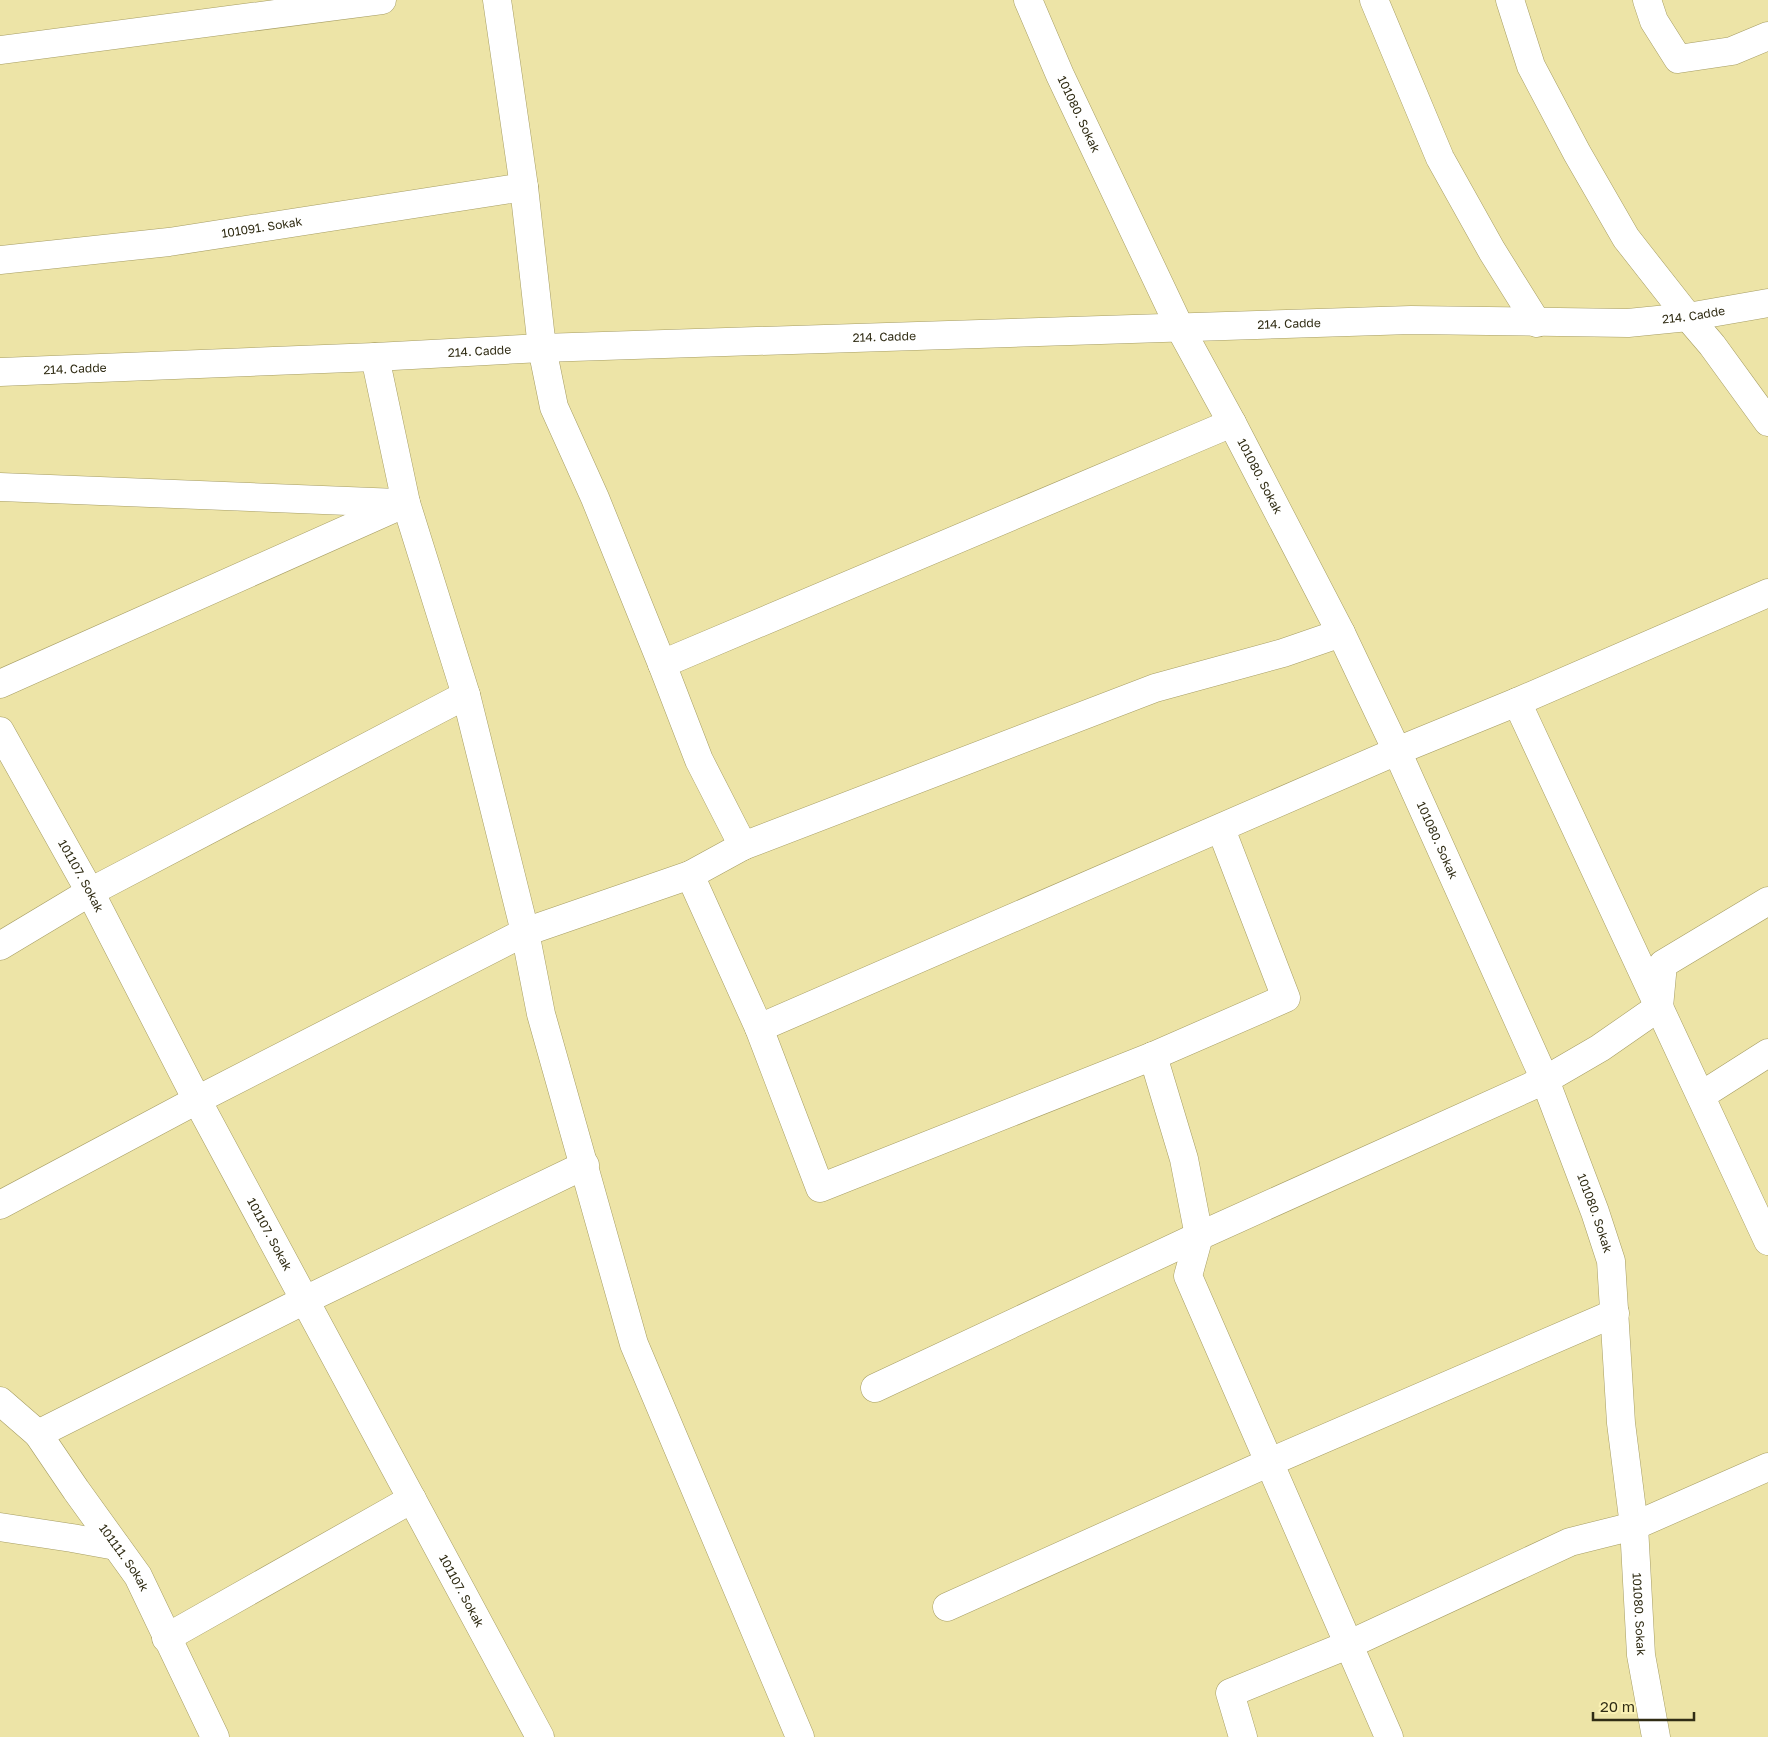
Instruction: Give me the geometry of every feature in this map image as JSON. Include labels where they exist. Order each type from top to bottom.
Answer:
[{"type":"street","points":[[0,50],[382,0]]},
{"type":"street","points":[[497,0],[524,187],[542,348],[554,406],[595,498],[699,760],[742,846]]},
{"type":"street","name":"101080. Sokak","points":[[1028,0],[1060,74],[1180,328],[1232,423],[1341,633],[1397,751],[1545,1080],[1595,1212],[1610,1261],[1621,1423],[1634,1526],[1641,1655],[1656,1737]]},
{"type":"street","points":[[1374,0],[1440,158],[1492,252],[1537,323]]},
{"type":"street","points":[[1510,0],[1531,66],[1577,153],[1626,238],[1712,345],[1768,422]]},
{"type":"street","points":[[1647,0],[1654,20],[1678,59],[1732,51],[1768,36]]},
{"type":"street","name":"101091. Sokak","points":[[0,260],[169,242],[524,187]]},
{"type":"street","name":"214. Cadde","points":[[0,372],[375,357],[542,348],[1411,320],[1628,323],[1688,317],[1768,303]]},
{"type":"street","points":[[375,357],[406,503],[466,695],[525,932],[542,1014],[634,1344],[800,1737]]},
{"type":"street","points":[[662,664],[1232,423]]},
{"type":"street","points":[[0,487],[406,503]]},
{"type":"street","points":[[0,684],[406,503]]},
{"type":"street","points":[[758,1028],[1221,829],[1397,751],[1517,702],[1768,593]]},
{"type":"street","points":[[0,1205],[197,1100],[525,932],[690,875],[742,846],[1155,688],[1283,653],[1341,633]]},
{"type":"street","points":[[0,946],[90,892],[466,695]]},
{"type":"street","points":[[1517,702],[1702,1095],[1768,1241]]},
{"type":"street","name":"101107. Sokak","points":[[0,731],[90,892],[197,1100],[540,1737]]},
{"type":"street","points":[[690,875],[758,1028],[820,1188],[1153,1056],[1286,998],[1221,829]]},
{"type":"street","points":[[875,1388],[1199,1236],[1545,1080],[1600,1048],[1659,1007],[1663,964],[1768,901]]},
{"type":"street","points":[[1702,1095],[1768,1053]]},
{"type":"street","points":[[1153,1056],[1184,1159],[1199,1236],[1188,1276],[1389,1737]]},
{"type":"street","points":[[38,1434],[305,1300],[585,1165]]},
{"type":"street","points":[[947,1607],[1270,1462],[1615,1313]]},
{"type":"street","name":"101111. Sokak","points":[[0,1401],[38,1434],[138,1576],[215,1737]]},
{"type":"street","points":[[1243,1737],[1230,1693],[1350,1644],[1570,1542],[1634,1526],[1768,1467]]},
{"type":"street","points":[[166,1638],[412,1500]]},
{"type":"street","points":[[0,1527],[116,1546]]}]
